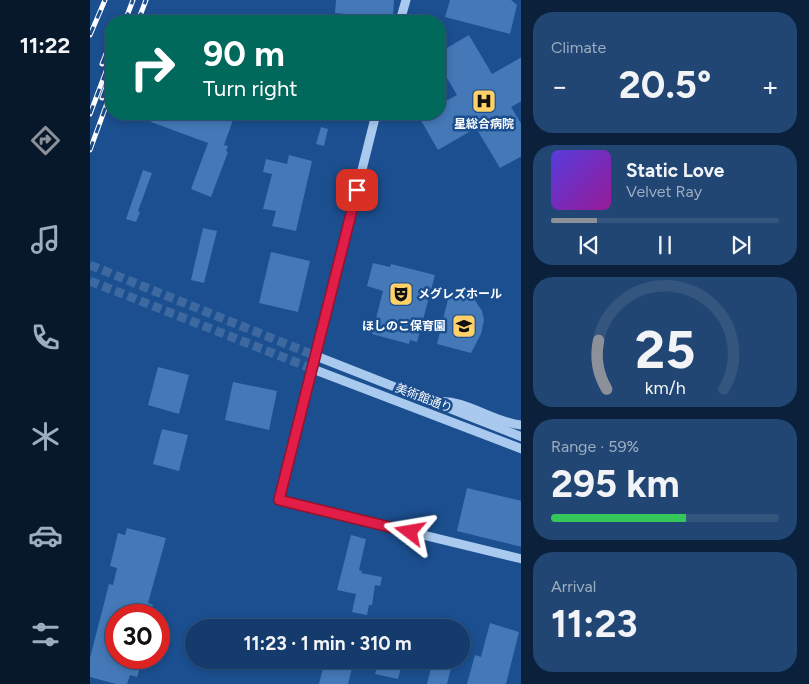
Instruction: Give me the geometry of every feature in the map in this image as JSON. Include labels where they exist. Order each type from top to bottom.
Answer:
[{"type":"street","points":[[402,15],[406,0]]},
{"type":"street","points":[[374,120],[279,500],[521,560]]},
{"type":"street","name":"美術館通り","points":[[321,358],[521,436]]},
{"type":"street","name":"美術館通り","points":[[318,371],[521,449]]},
{"type":"street","points":[[434,403],[452,402],[506,422],[521,425]]},
{"type":"building","points":[[336,0],[394,0],[393,15],[335,13]]},
{"type":"building","points":[[450,0],[511,0],[517,5],[510,34],[446,17]]},
{"type":"building","points":[[469,35],[492,74],[521,58],[521,102],[511,107],[521,123],[521,157],[500,168],[476,128],[438,150],[421,120],[446,120],[446,101],[457,95],[446,76],[446,48]]},
{"type":"building","points":[[152,120],[233,120],[224,145],[228,146],[226,151],[228,152],[211,197],[191,189],[208,143],[151,122]]},
{"type":"building","points":[[321,127],[328,129],[324,146],[316,144]]},
{"type":"building","points":[[289,155],[312,161],[296,231],[272,226],[276,211],[263,209],[272,174],[263,172],[266,159],[287,164]]},
{"type":"building","points":[[143,170],[152,173],[138,211],[140,212],[136,222],[126,219]]},
{"type":"building","points":[[203,228],[217,231],[204,283],[191,280]]},
{"type":"building","points":[[271,252],[310,261],[298,312],[259,303]]},
{"type":"building","points":[[373,263],[390,267],[391,264],[435,275],[417,342],[410,340],[409,344],[372,334],[383,291],[367,286]]},
{"type":"building","name":"ほしのこ保育園","points":[[450,291],[464,293],[474,299],[482,311],[484,320],[481,334],[471,353],[437,344]]},
{"type":"building","points":[[158,367],[189,375],[179,414],[148,405]]},
{"type":"building","points":[[233,382],[277,391],[269,430],[225,420]]},
{"type":"building","points":[[162,429],[188,435],[179,471],[153,464]]},
{"type":"building","points":[[467,488],[521,501],[521,547],[457,531]]},
{"type":"building","points":[[127,528],[166,538],[148,603],[150,604],[105,604],[105,669],[140,669],[137,677],[130,675],[127,684],[116,684],[90,677],[90,658],[109,584],[113,585],[117,568],[110,566],[118,533],[125,535]]},
{"type":"building","points":[[351,535],[366,539],[359,570],[362,571],[361,573],[382,577],[380,586],[375,585],[372,605],[369,605],[367,615],[352,612],[356,594],[337,590]]},
{"type":"building","points":[[490,623],[519,632],[506,684],[467,684],[475,655],[481,657]]},
{"type":"building","points":[[323,669],[352,669],[348,684],[319,684]]},
{"type":"building","points":[[376,669],[401,669],[398,679],[375,674]]},
{"type":"building","points":[[431,669],[451,669],[447,684],[427,684]]},
{"type":"tunnel","points":[[90,265],[321,358]]},
{"type":"tunnel","points":[[90,281],[318,371]]},
{"type":"railway","points":[[90,35],[105,0]]},
{"type":"railway","points":[[127,15],[133,0]]},
{"type":"railway","points":[[140,15],[146,0]]},
{"type":"railway","points":[[102,64],[105,56]]},
{"type":"railway","points":[[90,114],[105,74]]},
{"type":"railway","points":[[102,98],[105,90]]},
{"type":"railway","points":[[90,150],[105,109]]},
{"type":"place","name":"星総合病院","points":[[484,101]]},
{"type":"place","name":"メグレズホール","points":[[401,294]]},
{"type":"place","name":"ほしのこ保育園","points":[[464,326]]},
{"type":"route","points":[[357,190],[279,500],[410,532]]}]
